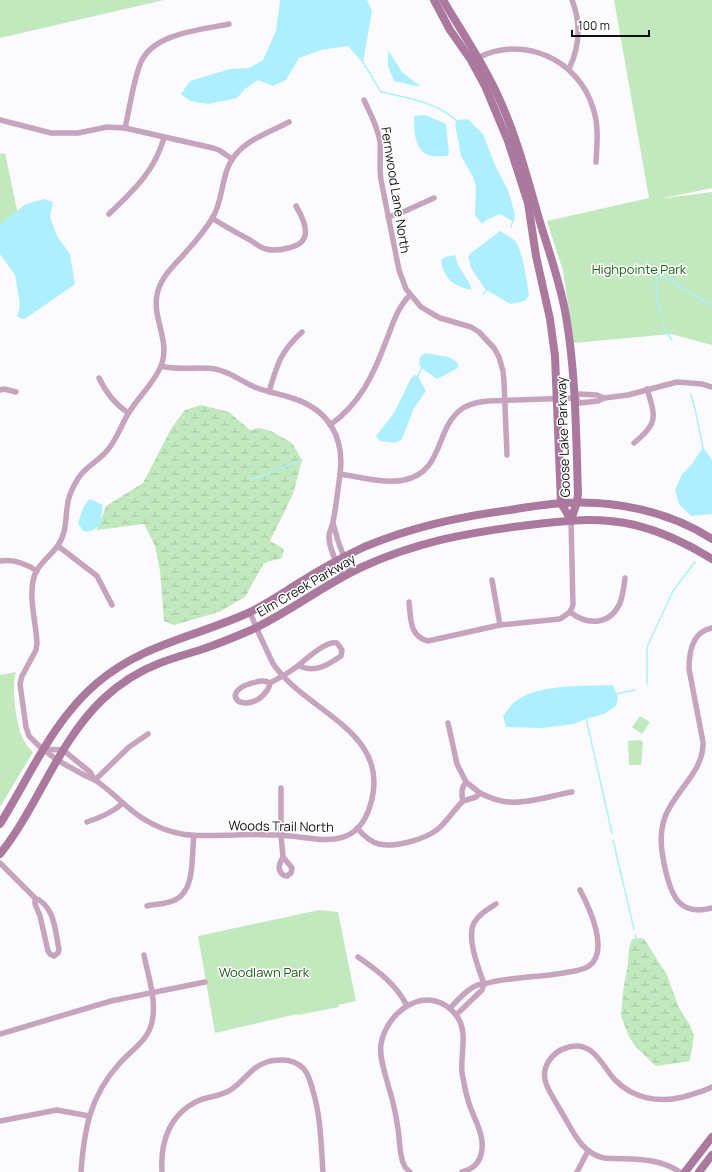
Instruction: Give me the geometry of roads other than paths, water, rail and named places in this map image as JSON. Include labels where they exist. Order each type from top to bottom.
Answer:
[{"type":"street","name":"Goose Lake Parkway","points":[[434,0],[450,30],[471,60],[485,86],[508,141],[528,203],[536,256],[550,319],[555,356],[561,503],[570,520]]},
{"type":"street","name":"Goose Lake Parkway","points":[[443,0],[478,58],[498,95],[514,134],[553,260],[566,315],[575,398],[578,494],[577,502],[570,520]]},
{"type":"street","points":[[569,68],[574,59],[578,34],[578,22],[572,0]]},
{"type":"street","points":[[125,128],[137,72],[142,61],[153,46],[162,40],[173,36],[229,24]]},
{"type":"street","points":[[478,58],[499,51],[513,49],[526,50],[540,53],[569,68],[582,84],[589,96],[593,108],[597,135],[596,162]]},
{"type":"street","name":"Fernwood Lane North","points":[[364,100],[378,132],[380,142],[380,174],[399,270],[406,289],[422,307],[431,313],[440,318],[471,327],[487,339],[499,357],[503,371],[507,455]]},
{"type":"street","points":[[0,120],[51,133],[78,133],[107,127],[125,128],[213,148],[219,150],[232,159]]},
{"type":"street","points":[[0,561],[18,562],[37,571],[58,546],[64,531],[67,506],[71,491],[86,468],[104,454],[113,444],[128,412],[154,381],[161,366],[164,345],[157,304],[157,295],[160,286],[170,270],[187,252],[212,218],[220,198],[224,176],[232,159],[239,150],[289,122]]},
{"type":"street","points":[[109,214],[146,177],[155,161],[164,138]]},
{"type":"street","points":[[388,217],[434,198]]},
{"type":"street","points":[[212,218],[265,249],[281,250],[295,247],[305,238],[305,226],[296,206]]},
{"type":"street","points":[[330,425],[351,408],[367,384],[376,368],[399,308],[410,295]]},
{"type":"street","points":[[269,392],[278,362],[284,351],[302,332]]},
{"type":"street","points":[[161,366],[181,370],[204,368],[217,370],[230,374],[255,387],[292,398],[314,407],[323,415],[337,436],[340,446],[340,474],[333,522],[343,577]]},
{"type":"street","points":[[99,378],[103,387],[112,399],[128,412]]},
{"type":"street","points":[[340,474],[387,481],[413,478],[428,467],[433,460],[438,451],[447,425],[460,411],[477,402],[575,398],[580,394],[597,395],[604,398],[628,395],[677,382],[702,384],[712,387]]},
{"type":"street","points":[[0,390],[4,389],[16,392]]},
{"type":"street","points":[[634,443],[647,432],[652,422],[653,410],[647,389]]},
{"type":"street","name":"Elm Creek Parkway","points":[[0,824],[43,749],[57,728],[81,698],[104,677],[125,662],[167,642],[221,625],[250,612],[340,559],[391,536],[447,520],[474,515],[577,502],[608,504],[635,508],[661,515],[689,526],[712,539]]},
{"type":"street","points":[[410,602],[412,628],[416,636],[428,642],[500,625],[555,620],[564,617],[570,612],[573,605],[570,520]]},
{"type":"street","name":"Elm Creek Parkway","points":[[0,854],[21,822],[63,750],[87,716],[120,685],[159,663],[208,647],[256,628],[350,573],[386,556],[438,539],[492,529],[570,520],[614,522],[654,530],[678,540],[712,559]]},
{"type":"street","points":[[58,546],[97,576],[112,605]]},
{"type":"street","points":[[340,559],[350,573]]},
{"type":"street","name":"Woods Trail North","points":[[37,571],[32,587],[37,643],[36,650],[22,676],[20,684],[26,727],[29,736],[38,745],[57,760],[95,780],[142,818],[160,828],[176,833],[194,836],[235,834],[281,835],[329,840],[346,836],[357,828],[370,808],[374,785],[372,767],[366,751],[350,732],[283,676],[276,668],[256,628],[250,612]]},
{"type":"street","points":[[570,612],[581,619],[589,621],[597,621],[610,616],[613,614],[621,601],[626,578]]},
{"type":"street","points":[[492,580],[500,625]]},
{"type":"street","points":[[712,628],[704,631],[694,641],[689,660],[694,697],[703,742],[703,751],[697,766],[666,814],[661,834],[662,855],[672,894],[689,909],[704,911],[712,908]]},
{"type":"street","points":[[270,683],[266,681],[239,688],[235,697],[240,703],[248,704],[255,701],[264,694],[270,683],[299,666],[303,661],[331,643],[337,643],[342,650],[341,656],[329,664],[316,669],[306,669],[299,666]]},
{"type":"street","points":[[448,723],[457,764],[466,782],[480,793],[499,801],[511,803],[572,792]]},
{"type":"street","points":[[95,780],[129,747],[148,734]]},
{"type":"street","points":[[43,749],[63,750]]},
{"type":"street","name":"Woods Trail North","points":[[63,750],[90,772],[95,780]]},
{"type":"street","points":[[463,801],[461,795],[462,786],[466,782]]},
{"type":"street","points":[[281,788],[281,835],[283,857]]},
{"type":"street","points":[[357,828],[368,839],[381,845],[390,845],[419,839],[438,829],[463,801],[476,797],[480,793]]},
{"type":"street","points":[[87,822],[106,816],[123,803]]},
{"type":"street","points":[[146,906],[174,900],[184,893],[189,883],[194,836]]},
{"type":"street","points":[[0,863],[35,898],[42,901],[49,909],[59,949],[58,953],[54,956],[48,951],[40,916],[35,904],[35,898]]},
{"type":"street","points":[[450,1008],[468,991],[480,984],[503,980],[541,977],[569,972],[584,969],[593,962],[598,952],[596,932],[588,906],[580,890]]},
{"type":"street","points":[[456,1015],[482,990],[484,984],[474,949],[472,930],[477,918],[496,904]]},
{"type":"street","points":[[81,1172],[84,1133],[89,1116],[100,1090],[118,1065],[138,1046],[150,1030],[154,1011],[152,992],[144,955]]},
{"type":"street","points":[[358,958],[395,987],[401,994],[407,1006]]},
{"type":"street","points":[[0,1034],[111,1001],[205,982]]},
{"type":"street","points":[[410,1172],[404,1165],[402,1158],[398,1128],[380,1051],[383,1036],[387,1026],[393,1018],[407,1006],[422,1001],[432,1000],[444,1004],[450,1008],[462,1026],[464,1085],[479,1128],[482,1142],[482,1150],[478,1163],[462,1172]]},
{"type":"street","points":[[680,1172],[672,1167],[651,1160],[597,1157],[588,1151],[579,1142],[547,1087],[545,1081],[546,1065],[559,1051],[571,1046],[578,1046],[588,1049],[598,1057],[619,1084],[627,1090],[646,1098],[671,1100],[702,1092],[712,1087]]},
{"type":"street","points":[[162,1172],[162,1153],[164,1142],[174,1120],[191,1104],[202,1099],[223,1094],[237,1085],[257,1066],[268,1061],[278,1060],[295,1062],[302,1068],[310,1080],[320,1124],[323,1172]]},
{"type":"street","points":[[0,1121],[57,1110],[89,1116]]},
{"type":"street","points":[[685,1172],[712,1137]]},
{"type":"street","points":[[577,1172],[588,1151]]},
{"type":"street","points":[[699,1172],[712,1155]]},
{"type":"water","points":[[280,0],[367,0],[372,11],[363,63],[348,46],[321,50],[299,58],[286,80],[273,86],[258,80],[245,89],[237,98],[208,104],[190,101],[181,94],[190,81],[230,69],[249,68],[263,60],[276,31]]},
{"type":"water","points":[[388,50],[402,72],[420,86],[394,81],[388,66]]},
{"type":"water","points":[[425,115],[446,124],[449,154],[447,156],[430,156],[423,152],[417,144],[414,116]]},
{"type":"water","points":[[468,119],[483,134],[495,165],[508,190],[515,214],[514,222],[500,214],[486,220],[482,224],[475,215],[476,187],[473,177],[461,156],[455,124],[457,120]]},
{"type":"water","points":[[44,199],[53,202],[50,217],[57,236],[70,254],[75,284],[25,319],[17,317],[20,305],[15,275],[0,254],[0,224],[26,204]]},
{"type":"water","points":[[500,231],[516,242],[521,253],[529,295],[525,301],[510,304],[485,289],[471,268],[468,256]]},
{"type":"water","points":[[455,255],[458,265],[471,286],[471,290],[454,284],[444,272],[441,260],[445,257]]},
{"type":"water","points":[[425,353],[449,357],[458,363],[458,368],[437,379],[419,365],[420,357]]},
{"type":"water","points":[[415,375],[418,376],[426,391],[414,408],[402,439],[395,443],[380,441],[376,436],[394,413],[411,378]]},
{"type":"water","points":[[703,447],[712,460],[712,514],[691,516],[679,504],[675,490],[682,474],[692,464]]},
{"type":"water","points":[[90,499],[103,505],[101,518],[103,522],[92,531],[83,531],[78,523],[84,507]]},
{"type":"water","points":[[613,685],[618,698],[616,706],[604,714],[574,724],[542,728],[506,727],[503,716],[515,702],[526,695],[550,688]]},
{"type":"waterway","points":[[363,62],[381,92],[432,105],[450,115],[458,122]]},
{"type":"waterway","points":[[511,227],[513,220]]},
{"type":"waterway","points":[[662,318],[657,300],[656,278],[663,277],[670,280],[712,306]]},
{"type":"waterway","points":[[483,294],[488,289]]},
{"type":"waterway","points":[[663,323],[664,329],[672,340]]},
{"type":"waterway","points":[[418,376],[422,367]]},
{"type":"waterway","points":[[691,394],[703,448]]},
{"type":"waterway","points":[[251,480],[302,460]]},
{"type":"waterway","points":[[647,684],[647,647],[673,591],[695,562]]},
{"type":"waterway","points":[[616,694],[635,690]]},
{"type":"waterway","points":[[586,718],[612,833]]},
{"type":"waterway","points":[[613,840],[634,929]]},
{"type":"waterway","points":[[635,935],[637,941]]},
{"type":"park label","name":"Highpointe Park","points":[[639,269]]},
{"type":"park label","name":"Woodlawn Park","points":[[264,972]]}]
